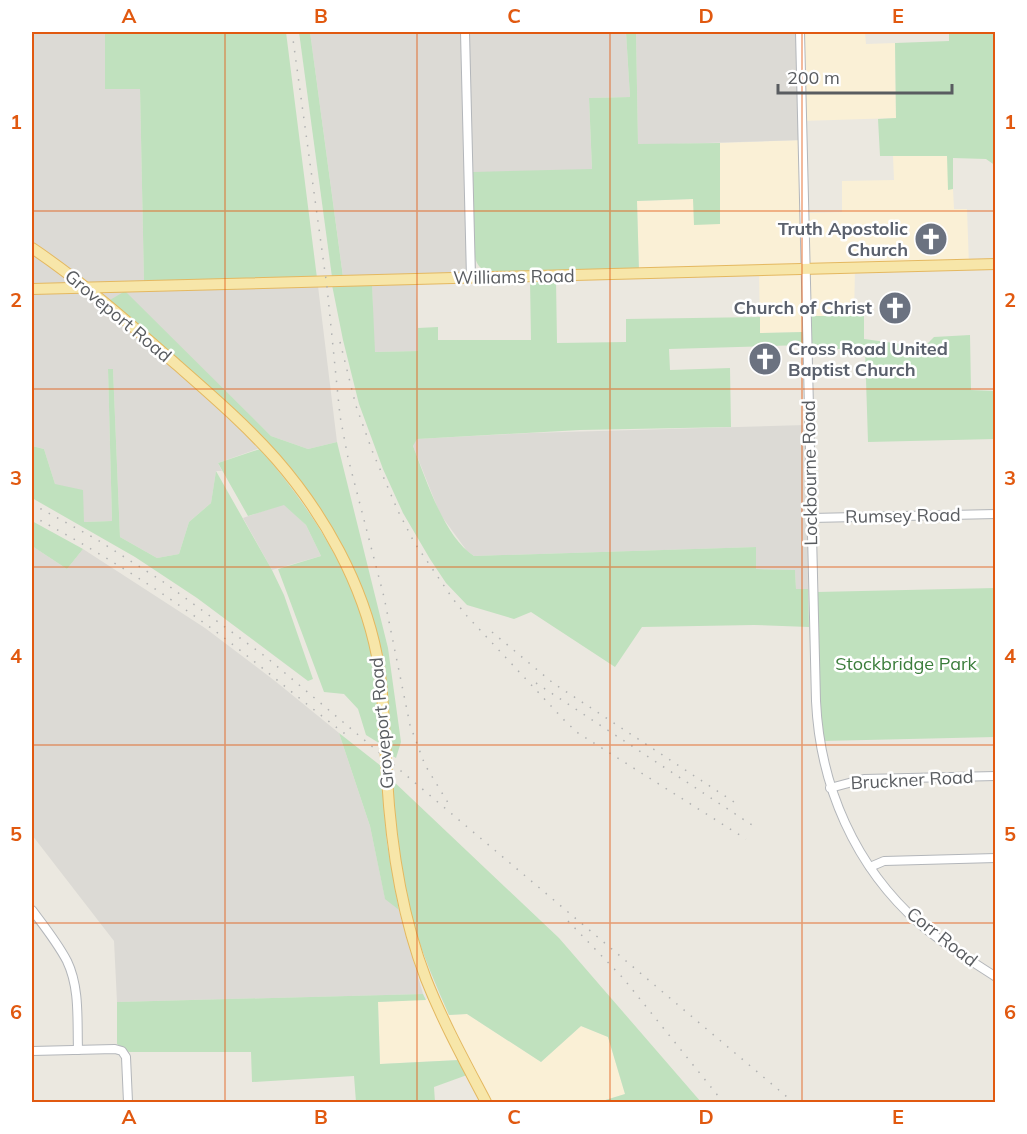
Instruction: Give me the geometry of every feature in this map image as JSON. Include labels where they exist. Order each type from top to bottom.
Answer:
[{"type":"main road","name":"Groveport Road","points":[[32,248],[86,286],[246,427],[284,468],[320,519],[351,577],[370,627],[380,674],[395,864],[413,942],[443,1018],[486,1102]]},
{"type":"main road","name":"Williams Road","points":[[32,289],[996,264]]},
{"type":"street","points":[[465,32],[471,278]]},
{"type":"street","name":"Lockbourne Road","points":[[800,32],[816,717],[830,788],[849,832],[870,867]]},
{"type":"street","name":"Rumsey Road","points":[[811,518],[996,514]]},
{"type":"street","name":"Bruckner Road","points":[[830,788],[864,779],[996,776]]},
{"type":"street","points":[[870,867],[884,861],[996,858]]},
{"type":"street","name":"Corr Road","points":[[870,867],[890,894],[920,924],[996,977]]},
{"type":"street","points":[[32,910],[55,941],[71,972],[77,1001],[78,1050]]},
{"type":"street","points":[[32,1051],[115,1049],[125,1053],[128,1102]]},
{"type":"shaded area","points":[[32,32],[105,32],[105,89],[140,88],[144,283],[317,278],[337,442],[308,449],[271,436],[125,292],[217,394],[269,445],[218,463],[222,471],[216,471],[211,503],[189,522],[179,554],[157,558],[120,537],[113,369],[108,369],[112,521],[84,522],[55,484],[44,449],[32,446]]},
{"type":"shaded area","points":[[310,32],[626,32],[630,97],[589,98],[592,170],[475,242],[476,273],[416,274],[419,351],[374,352],[372,284],[344,284]]},
{"type":"shaded area","points":[[636,32],[800,32],[803,140],[638,145]]},
{"type":"shaded area","points":[[800,32],[865,32],[866,44],[895,43],[896,118],[802,121]]},
{"type":"shaded area","points":[[803,140],[805,213],[842,212],[842,181],[894,180],[893,156],[948,156],[948,189],[953,189],[954,209],[967,209],[969,266],[855,269],[854,316],[811,316],[811,332],[760,333],[759,269],[639,271],[637,201],[693,199],[720,224],[720,143]]},
{"type":"shaded area","points":[[806,425],[808,589],[796,589],[795,570],[756,569],[756,547],[474,556],[467,551],[440,514],[413,446],[416,439],[530,433]]},
{"type":"shaded area","points":[[284,504],[306,525],[321,556],[272,570],[243,518]]},
{"type":"shaded area","points":[[32,546],[67,569],[83,549],[205,628],[339,733],[370,826],[385,898],[399,910],[423,994],[117,1002],[114,941],[32,835]]},
{"type":"shaded area","points":[[441,998],[449,1015],[467,1014],[541,1062],[581,1026],[608,1037],[625,1094],[599,1102],[480,1102],[459,1060],[380,1064],[378,1002]]},
{"type":"green space","points":[[105,32],[286,32],[317,278],[144,283],[140,89],[105,89]]},
{"type":"green space","points":[[299,32],[310,32],[343,277],[332,277]]},
{"type":"green space","points":[[626,32],[636,32],[638,144],[720,143],[720,224],[694,225],[693,199],[637,201],[639,271],[490,273],[484,270],[478,265],[475,257],[473,172],[592,169],[589,98],[630,97]]},
{"type":"green space","points":[[949,32],[995,32],[996,166],[986,159],[953,158],[953,189],[948,190],[947,156],[880,156],[878,119],[896,118],[895,43],[949,41]]},
{"type":"green space","points":[[556,279],[557,343],[626,342],[626,319],[760,317],[760,333],[803,332],[803,345],[669,349],[670,370],[730,368],[731,427],[580,430],[417,439],[413,446],[437,506],[454,535],[474,556],[756,547],[756,569],[795,570],[796,589],[808,589],[809,627],[754,625],[642,627],[615,667],[531,612],[514,619],[467,605],[446,583],[403,513],[383,469],[359,404],[332,285],[372,284],[375,352],[418,351],[418,328],[438,327],[438,340],[531,340],[530,280]]},
{"type":"green space","points":[[125,291],[271,436],[308,449],[337,442],[388,648],[401,742],[396,758],[391,755],[383,656],[371,611],[358,578],[330,527],[217,394],[110,300]]},
{"type":"green space","points":[[811,316],[864,316],[864,339],[924,347],[934,337],[970,335],[971,390],[995,391],[995,439],[868,442],[865,348],[811,350]]},
{"type":"green space","points":[[108,369],[113,369],[120,537],[157,558],[179,554],[189,522],[211,503],[216,471],[284,595],[313,679],[308,681],[197,598],[135,557],[32,498],[32,446],[44,449],[55,484],[83,490],[84,522],[112,521]]},
{"type":"green space","points":[[260,449],[314,520],[330,546],[355,599],[375,667],[379,743],[366,735],[358,709],[344,694],[324,692],[278,569],[321,556],[306,525],[284,505],[248,516],[218,463]]},
{"type":"green space","points":[[32,521],[83,549],[67,569],[32,546]]},
{"type":"green space","name":"Stockbridge Park","points":[[995,588],[995,737],[823,741],[820,725],[817,592]]},
{"type":"green space","points":[[339,733],[381,766],[387,843],[399,910],[385,899],[370,826]]},
{"type":"green space","points":[[391,779],[559,938],[701,1102],[599,1102],[625,1094],[608,1037],[581,1026],[541,1062],[467,1014],[449,1015],[421,948],[409,907],[399,852]]},
{"type":"green space","points":[[423,994],[426,1000],[378,1002],[380,1064],[459,1060],[467,1075],[434,1087],[435,1102],[356,1102],[354,1076],[252,1082],[251,1052],[129,1052],[117,1044],[117,1002]]},
{"type":"railway","points":[[292,32],[327,287],[340,416],[348,458],[384,597],[410,725],[425,765],[450,806]]},
{"type":"railway","points":[[340,342],[356,406],[398,511],[414,542],[453,599],[578,733],[746,839]]},
{"type":"railway","points":[[32,504],[96,539],[162,581],[266,657],[793,1102]]},
{"type":"railway","points":[[32,516],[168,597],[228,641],[348,736]]},
{"type":"railway","points":[[492,632],[553,683],[737,804]]},
{"type":"railway","points":[[536,683],[752,825]]},
{"type":"railway","points":[[568,921],[623,978],[723,1102]]},
{"type":"place","name":"Truth Apostolic Church","points":[[931,239]]},
{"type":"place","name":"Church of Christ","points":[[895,308]]},
{"type":"place","name":"Cross Road United Baptist Church","points":[[765,359]]}]
